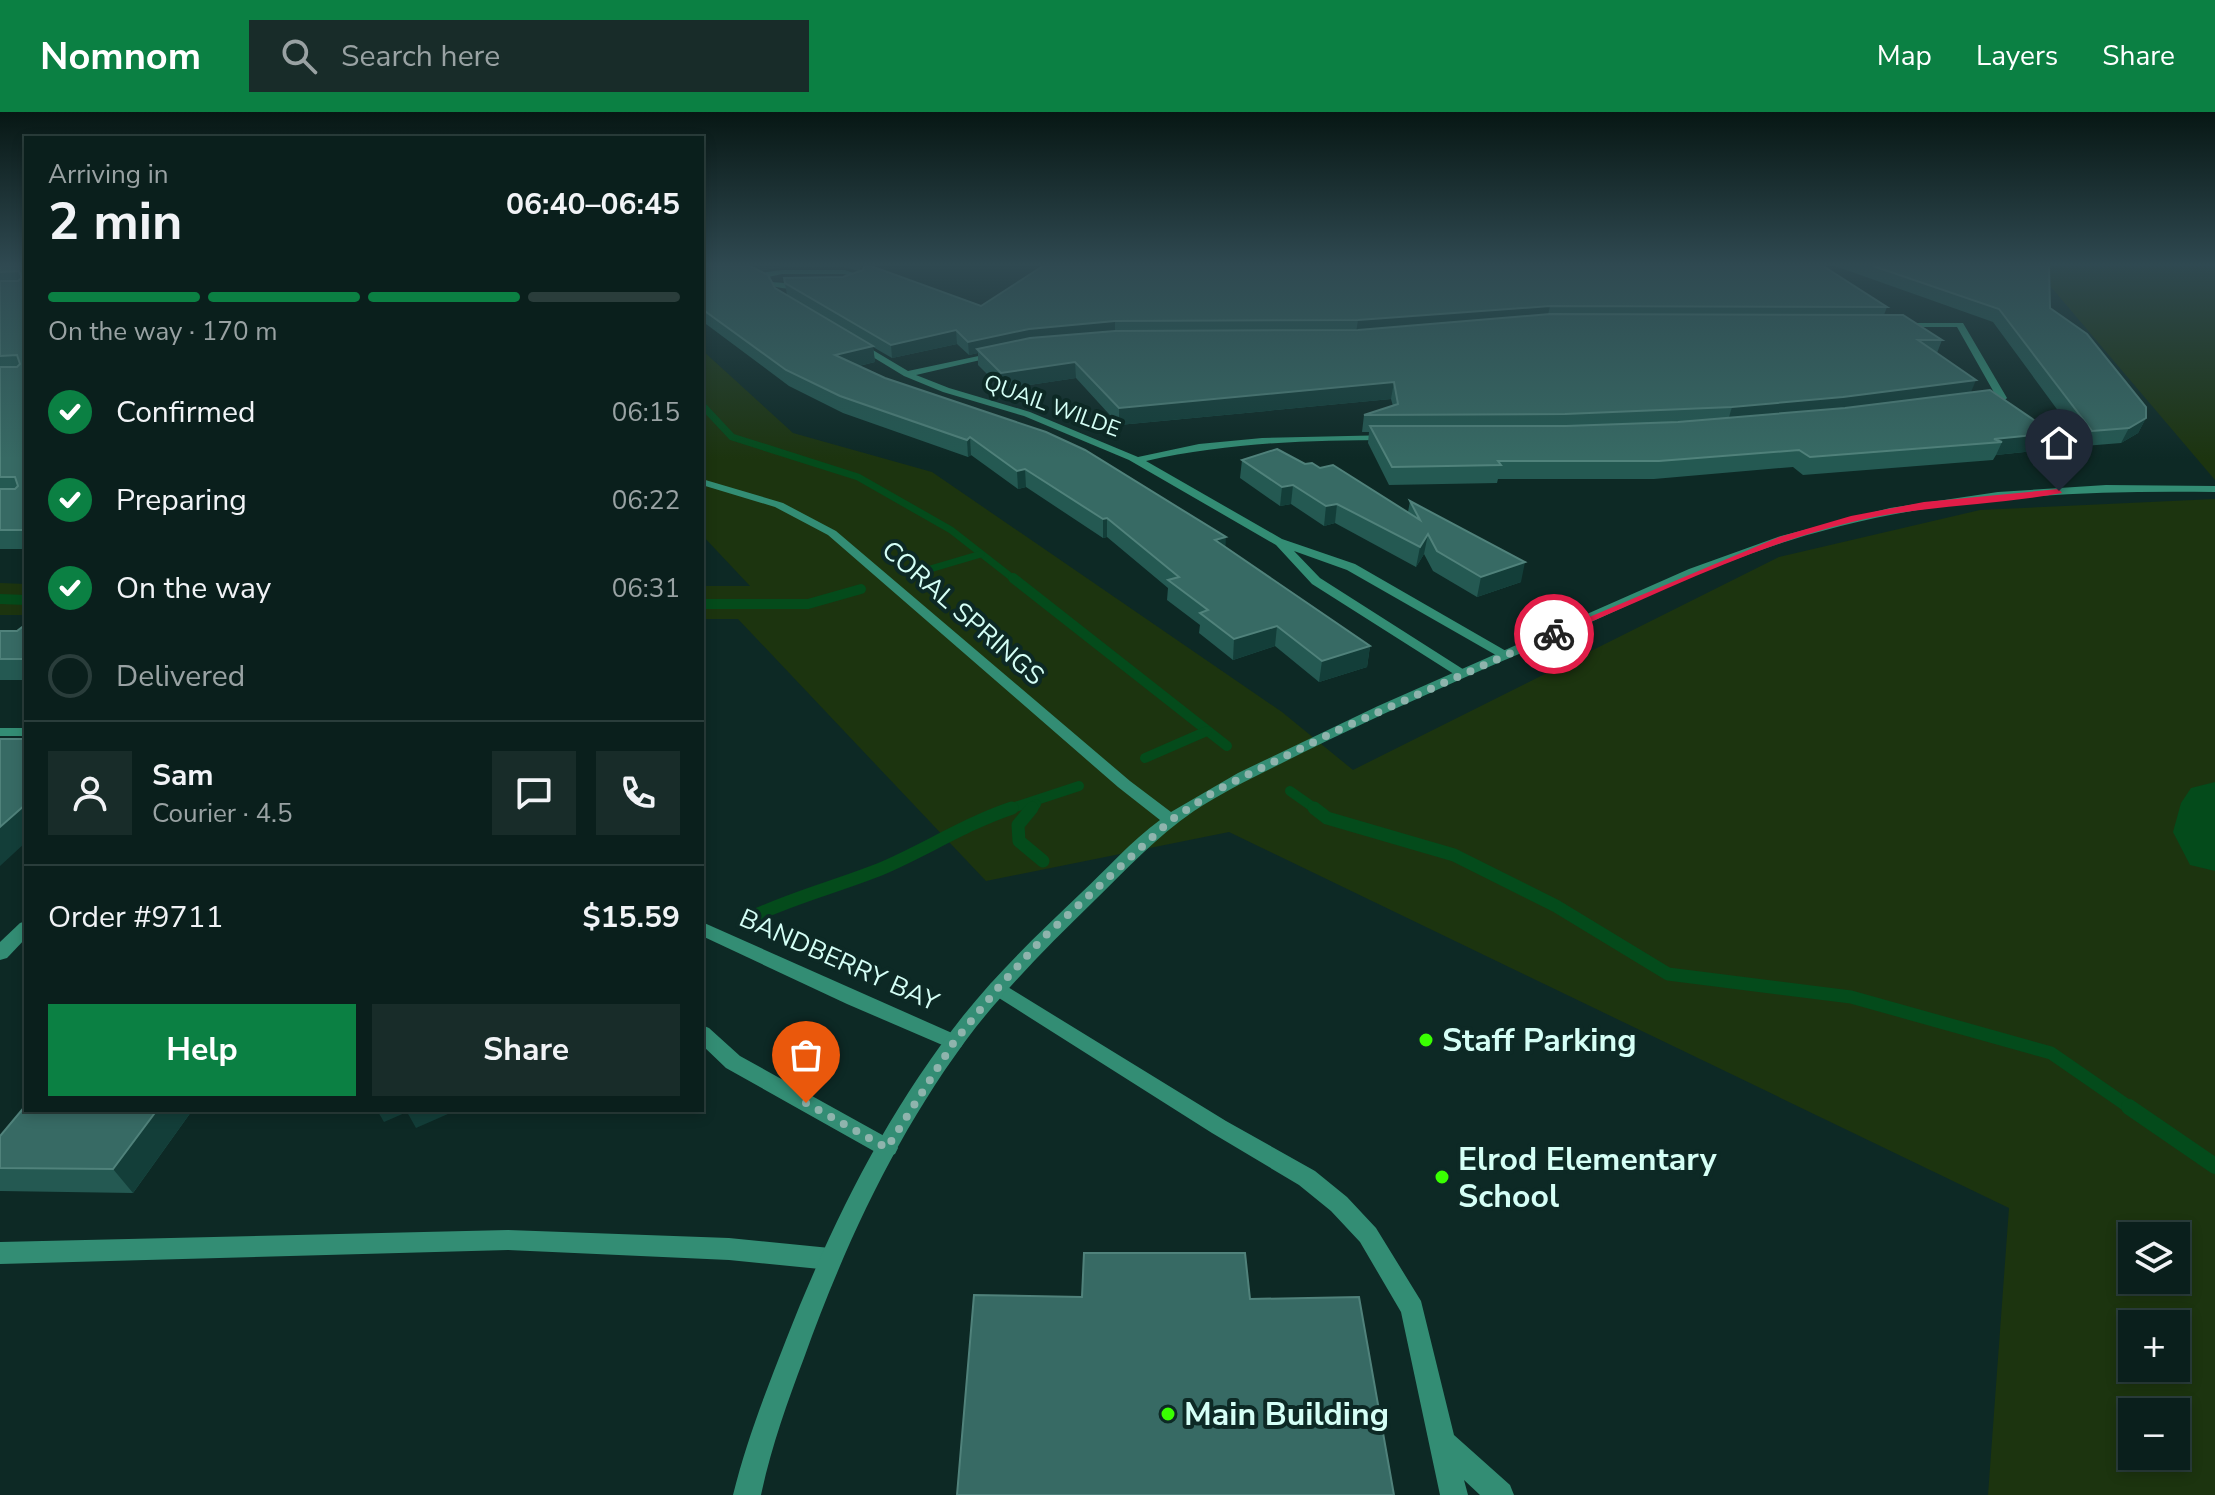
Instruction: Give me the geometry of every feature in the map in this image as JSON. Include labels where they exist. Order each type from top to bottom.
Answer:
[{"type":"street","points":[[1963,331],[2002,398],[1971,403]]},
{"type":"street","name":"QUAIL WILDE","points":[[845,336],[907,374],[1081,434],[1137,460],[1278,542],[1351,567],[1506,655]]},
{"type":"street","points":[[907,374],[1016,350]]},
{"type":"street","points":[[1137,460],[1189,448],[1254,440],[1397,437]]},
{"type":"street","name":"CORAL SPRINGS","points":[[704,483],[779,505],[832,533],[1124,784],[1171,820]]},
{"type":"street","points":[[747,1495],[757,1451],[830,1259],[887,1148],[954,1042],[998,988],[1043,938],[1171,820],[1217,790],[1462,673],[1782,539],[1851,519],[1924,505],[2003,495],[2087,489],[2215,489]]},
{"type":"street","name":"QUAIL WILDE","points":[[1278,542],[1316,581],[1462,673]]},
{"type":"street","points":[[0,732],[24,732]]},
{"type":"street","points":[[0,953],[24,929]]},
{"type":"street","name":"BANDBERRY BAY","points":[[704,929],[954,1042]]},
{"type":"street","points":[[998,988],[1219,1127],[1307,1178],[1339,1204],[1368,1235],[1412,1309],[1454,1495]]},
{"type":"street","points":[[704,1035],[733,1062],[887,1148]]},
{"type":"street","points":[[0,1253],[508,1240],[729,1249],[830,1259]]},
{"type":"street","points":[[1445,1445],[1500,1495]]},
{"type":"green space","points":[[2088,331],[2215,331],[2215,480]]},
{"type":"green space","points":[[704,352],[793,433],[932,472],[1282,712],[1353,770],[1779,557],[1980,510],[2215,499],[2215,1495],[1988,1495],[2009,1208],[1229,832],[986,881],[738,619],[704,619],[704,586],[750,586],[704,537]]},
{"type":"green space","points":[[0,583],[24,584],[24,615],[0,615]]},
{"type":"building","points":[[0,331],[24,331],[24,530],[0,530],[0,489],[15,489],[18,486],[15,477],[0,477],[0,367],[17,367],[20,364],[17,355],[0,356]]},
{"type":"building","points":[[732,331],[847,331],[873,346],[835,355],[885,378],[1046,432],[1085,450],[1226,537],[1215,540],[1370,646],[1322,661],[1277,626],[1234,639],[1200,613],[1208,610],[1168,580],[1179,577],[1107,518],[1103,519],[1025,469],[1017,471],[970,437],[967,440],[840,396],[786,370]]},
{"type":"building","points":[[866,331],[954,331],[891,345]]},
{"type":"building","points":[[957,331],[1022,331],[968,342]]},
{"type":"building","points":[[1115,331],[1927,331],[1942,340],[1918,340],[1976,380],[1732,407],[1565,414],[1364,415],[1398,404],[1394,382],[1119,408],[1075,362],[1001,373],[977,349],[1030,338]]},
{"type":"building","points":[[2015,331],[2082,331],[2146,407],[2146,418],[2129,428],[2092,431]]},
{"type":"building","points":[[1990,390],[2053,433],[1994,439],[2002,442],[1810,457],[1799,450],[1659,461],[1498,461],[1501,465],[1392,467],[1370,426],[1566,426],[1678,422],[1845,408]]},
{"type":"building","points":[[1277,449],[1305,464],[1312,463],[1320,468],[1333,465],[1420,520],[1410,501],[1525,562],[1481,577],[1437,551],[1428,534],[1420,547],[1337,504],[1326,506],[1293,485],[1282,487],[1242,460]]},
{"type":"building","points":[[24,626],[24,659],[0,659],[0,631],[17,631]]},
{"type":"building","points":[[0,739],[24,739],[24,806],[0,827]]},
{"type":"building","points":[[24,1107],[24,1112],[156,1112],[113,1169],[0,1168],[0,1136]]},
{"type":"building","name":"Main Building","points":[[1084,1253],[1245,1253],[1250,1299],[1359,1297],[1394,1495],[957,1495],[974,1295],[1082,1297]]},
{"type":"waterway","points":[[704,407],[732,437],[858,477],[951,530],[1015,580]]},
{"type":"waterway","points":[[920,572],[981,554]]},
{"type":"waterway","points":[[1013,578],[1227,746]]},
{"type":"waterway","points":[[704,604],[808,604],[861,589]]},
{"type":"waterway","points":[[0,599],[24,600]]},
{"type":"waterway","points":[[1145,758],[1207,731]]},
{"type":"waterway","points":[[1012,808],[1079,786]]},
{"type":"waterway","points":[[1290,791],[1317,810]]},
{"type":"waterway","points":[[2215,803],[2208,832],[2215,848]]},
{"type":"waterway","points":[[1031,810],[1036,804]]},
{"type":"waterway","points":[[750,918],[883,868],[1012,808]]},
{"type":"waterway","points":[[1006,810],[1012,808]]},
{"type":"waterway","points":[[1032,808],[1018,825],[1019,841],[1043,861]]},
{"type":"waterway","points":[[1314,808],[1327,818],[1454,855],[1556,906],[1668,974],[1851,997],[2051,1053],[2132,1109]]},
{"type":"waterway","points":[[2129,1107],[2215,1166]]},
{"type":"way so far","points":[[806,1103],[887,1148],[954,1042],[998,988],[1043,938],[1171,820],[1217,790],[1336,731],[1554,634]]},
{"type":"place","name":"Staff Parking","points":[[1426,1040]]},
{"type":"place","name":"Elrod Elementary School","points":[[1442,1177]]},
{"type":"place","name":"Main Building","points":[[1168,1414]]},
{"type":"route","points":[[1554,634],[1782,539],[1851,519],[1924,505],[2059,491]]}]
